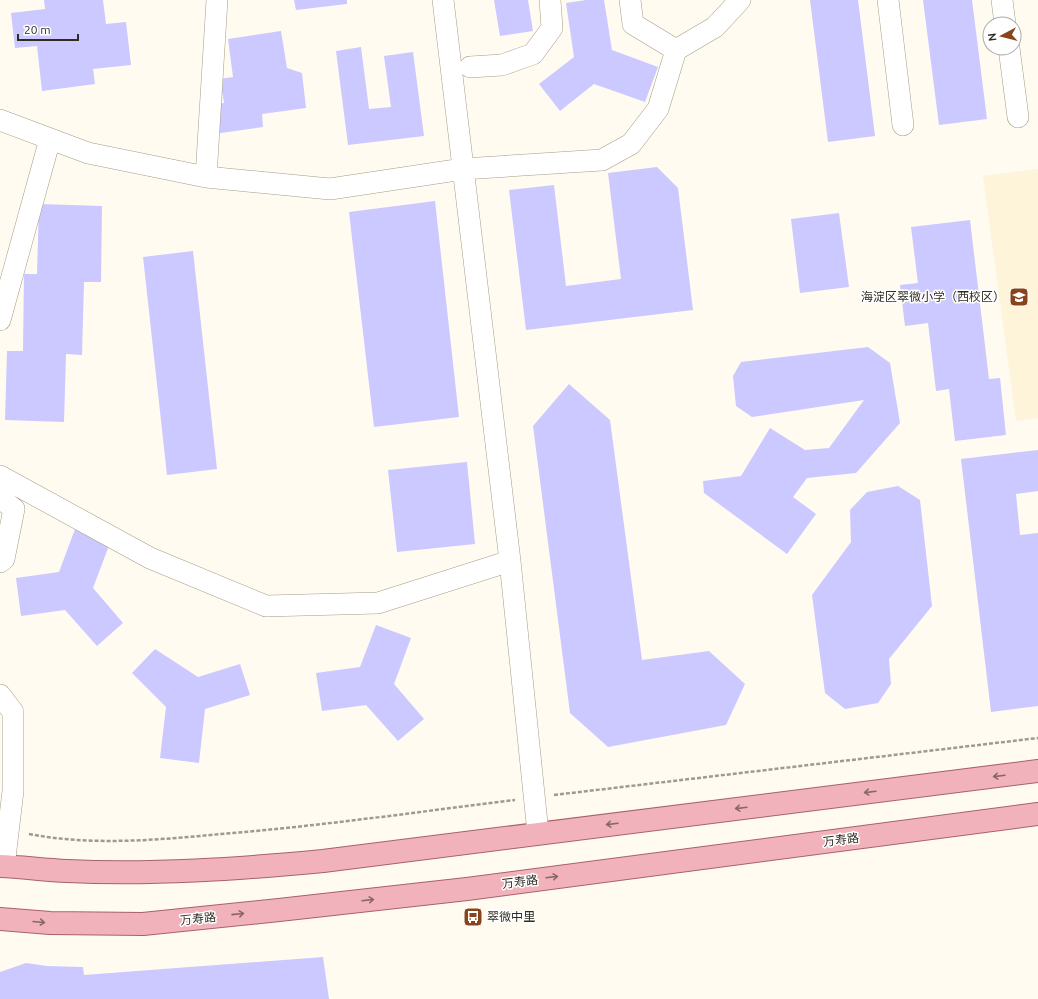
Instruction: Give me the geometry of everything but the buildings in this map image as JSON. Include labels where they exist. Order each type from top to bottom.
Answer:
[{"type":"main road","points":[[2,866],[67,871],[176,872],[248,868],[323,861],[538,832],[1038,771]]},
{"type":"main road","name":"万寿路","points":[[0,919],[50,923],[143,924],[257,913],[466,889],[1038,814]]},
{"type":"street","points":[[206,177],[217,0]]},
{"type":"street","points":[[443,0],[510,561],[538,832]]},
{"type":"street","points":[[470,67],[502,65],[533,54],[552,28],[550,0]]},
{"type":"street","points":[[630,0],[633,24],[676,50]]},
{"type":"street","points":[[0,120],[88,153],[206,177],[330,188],[463,169],[602,160],[631,144],[658,109],[676,50],[715,27],[740,0]]},
{"type":"street","points":[[888,0],[903,125]]},
{"type":"street","points":[[1002,0],[1004,16]]},
{"type":"street","points":[[1010,56],[1018,116]]},
{"type":"street","points":[[0,320],[50,139]]},
{"type":"street","points":[[0,476],[150,558],[266,606],[378,603],[510,561]]},
{"type":"street","points":[[0,498],[14,509],[4,559],[0,562]]},
{"type":"street","points":[[0,695],[13,712],[13,791],[2,866]]},
{"type":"shaded area","name":"海淀区翠微小学（西校区）","points":[[1038,169],[1038,418],[1016,421],[983,176]]},
{"type":"place","name":"海淀区翠微小学（西校区）","points":[[1019,297]]},
{"type":"place","name":"翠微中里","points":[[473,917]]}]
